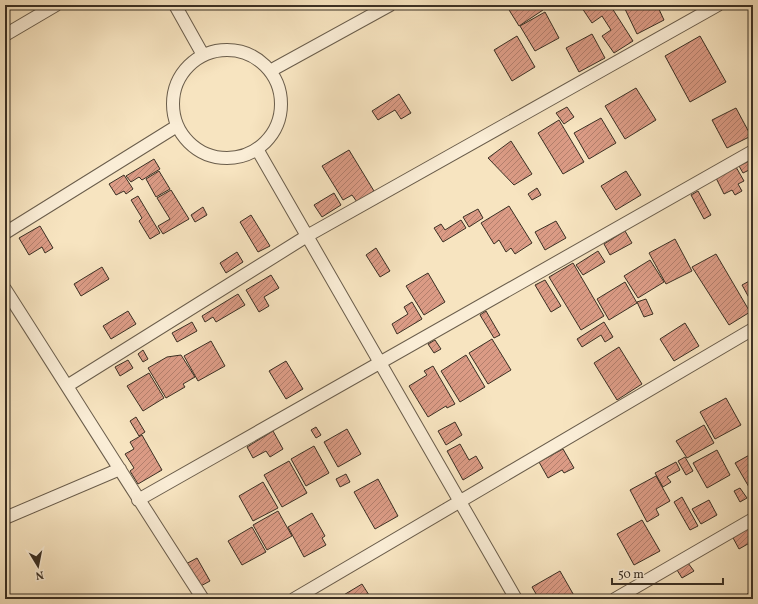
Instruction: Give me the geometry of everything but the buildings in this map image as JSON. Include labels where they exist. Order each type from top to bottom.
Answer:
[{"type":"street","points":[[5,35],[56,5]]},
{"type":"street","points":[[175,5],[203,55]]},
{"type":"street","points":[[270,71],[390,5]]},
{"type":"street","points":[[67,386],[307,236],[718,5]]},
{"type":"street","points":[[221,50],[240,51],[257,58],[270,71],[278,87],[281,104],[278,121],[270,137],[257,149],[243,155],[227,158],[212,156],[197,149],[185,139],[177,126],[172,110],[173,93],[179,77],[189,64],[203,55],[221,50]]},
{"type":"street","points":[[5,233],[177,126]]},
{"type":"street","points":[[257,149],[516,599]]},
{"type":"street","points":[[138,500],[753,151]]},
{"type":"street","points":[[7,295],[203,599]]},
{"type":"street","points":[[294,599],[753,329]]},
{"type":"street","points":[[5,518],[120,469]]},
{"type":"street","points":[[615,599],[753,519]]}]
